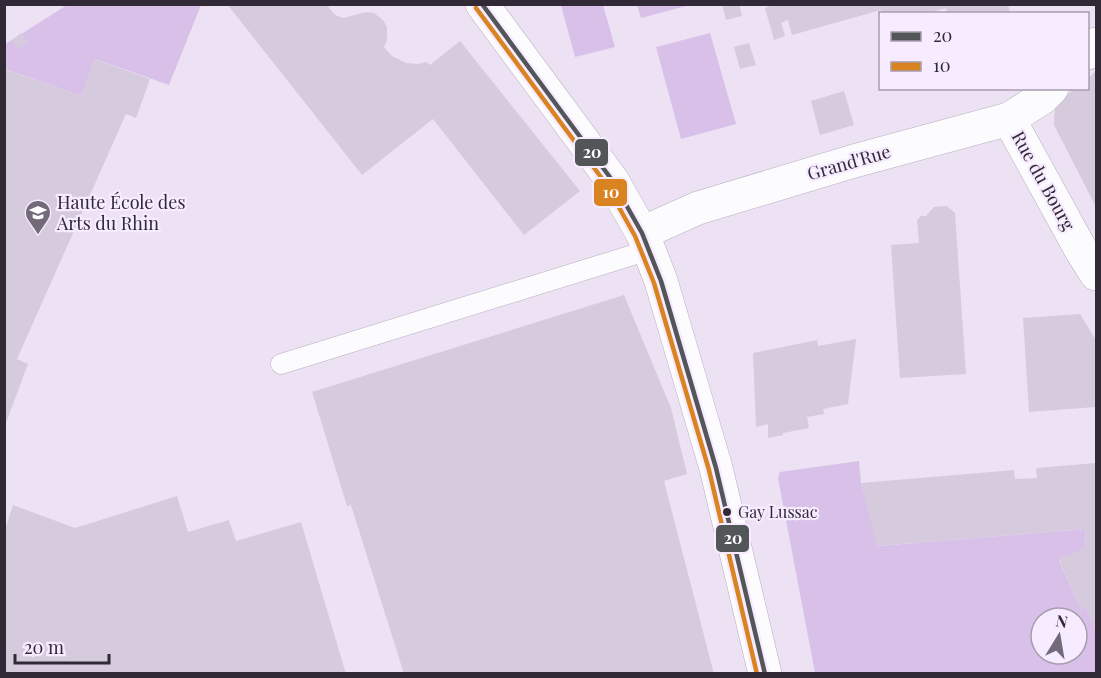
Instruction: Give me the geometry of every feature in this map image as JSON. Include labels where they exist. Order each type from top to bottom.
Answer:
[{"type":"street","points":[[482,4],[612,180],[646,242],[661,281],[716,468],[765,674]]},
{"type":"street","name":"Grand'Rue","points":[[646,242],[698,208],[1009,118],[1042,98],[1050,90]]},
{"type":"street","name":"Rue du Bourg","points":[[1009,118],[1096,274]]},
{"type":"lane","points":[[281,364],[646,242]]},
{"type":"shaded area","points":[[637,4],[690,5],[641,18]]},
{"type":"shaded area","points":[[67,5],[201,5],[169,85],[95,59],[81,96],[5,69],[4,45]]},
{"type":"shaded area","points":[[561,5],[603,5],[615,47],[575,57]]},
{"type":"shaded area","points":[[710,33],[736,124],[681,139],[656,47]]},
{"type":"shaded area","points":[[859,461],[861,483],[878,546],[1085,529],[1086,548],[1059,560],[1080,606],[1029,606],[1029,666],[1089,666],[1089,614],[1096,630],[1096,673],[815,673],[778,478],[780,472]]},
{"type":"building","points":[[227,4],[326,4],[335,15],[343,18],[366,12],[374,13],[383,20],[387,27],[387,40],[384,47],[392,56],[406,63],[426,62],[430,65],[460,41],[580,191],[524,235],[433,119],[362,175]]},
{"type":"building","points":[[722,4],[739,4],[742,16],[726,20]]},
{"type":"building","points":[[775,4],[1008,4],[1010,12],[947,12],[946,8],[932,12],[882,12],[881,10],[792,35],[788,20],[781,23],[785,36],[774,40],[765,8]]},
{"type":"building","points":[[21,33],[28,42],[18,49],[12,40]]},
{"type":"building","points":[[749,43],[756,65],[740,69],[734,47]]},
{"type":"building","name":"Haute École des Arts du Rhin","points":[[94,59],[150,79],[136,118],[126,114],[17,359],[28,364],[4,428],[4,69],[81,96]]},
{"type":"building","points":[[1096,71],[1096,207],[1054,125],[1055,106],[1073,90],[1089,90],[1089,77]]},
{"type":"building","points":[[844,91],[854,125],[820,135],[811,101]]},
{"type":"building","points":[[947,206],[955,213],[966,374],[900,378],[891,245],[919,243],[917,220],[921,216],[926,216],[934,207]]},
{"type":"building","points":[[624,295],[671,408],[687,474],[664,481],[714,674],[404,674],[351,505],[347,506],[312,392]]},
{"type":"building","points":[[1080,314],[1096,340],[1096,407],[1029,412],[1023,318]]},
{"type":"building","points":[[856,339],[848,404],[823,409],[824,414],[807,417],[809,428],[783,433],[783,435],[768,438],[768,424],[756,427],[753,353],[817,340],[818,346]]},
{"type":"building","points":[[1096,463],[1096,630],[1089,614],[1089,606],[1080,606],[1059,559],[1086,548],[1085,529],[877,546],[861,483],[1014,470],[1015,479],[1037,478],[1036,468]]},
{"type":"building","points":[[177,496],[188,532],[229,520],[236,541],[301,522],[346,674],[4,674],[4,533],[13,505],[75,528]]},
{"type":"transit line","name":"20","points":[[482,4],[612,180],[642,233],[661,281],[716,468],[765,674]]},
{"type":"transit line","name":"10","points":[[476,8],[606,184],[635,236],[654,283],[709,470],[757,674]]},
{"type":"place","name":"Haute École des Arts du Rhin","points":[[38,236]]},
{"type":"place","name":"Gay Lussac","points":[[727,512]]}]
